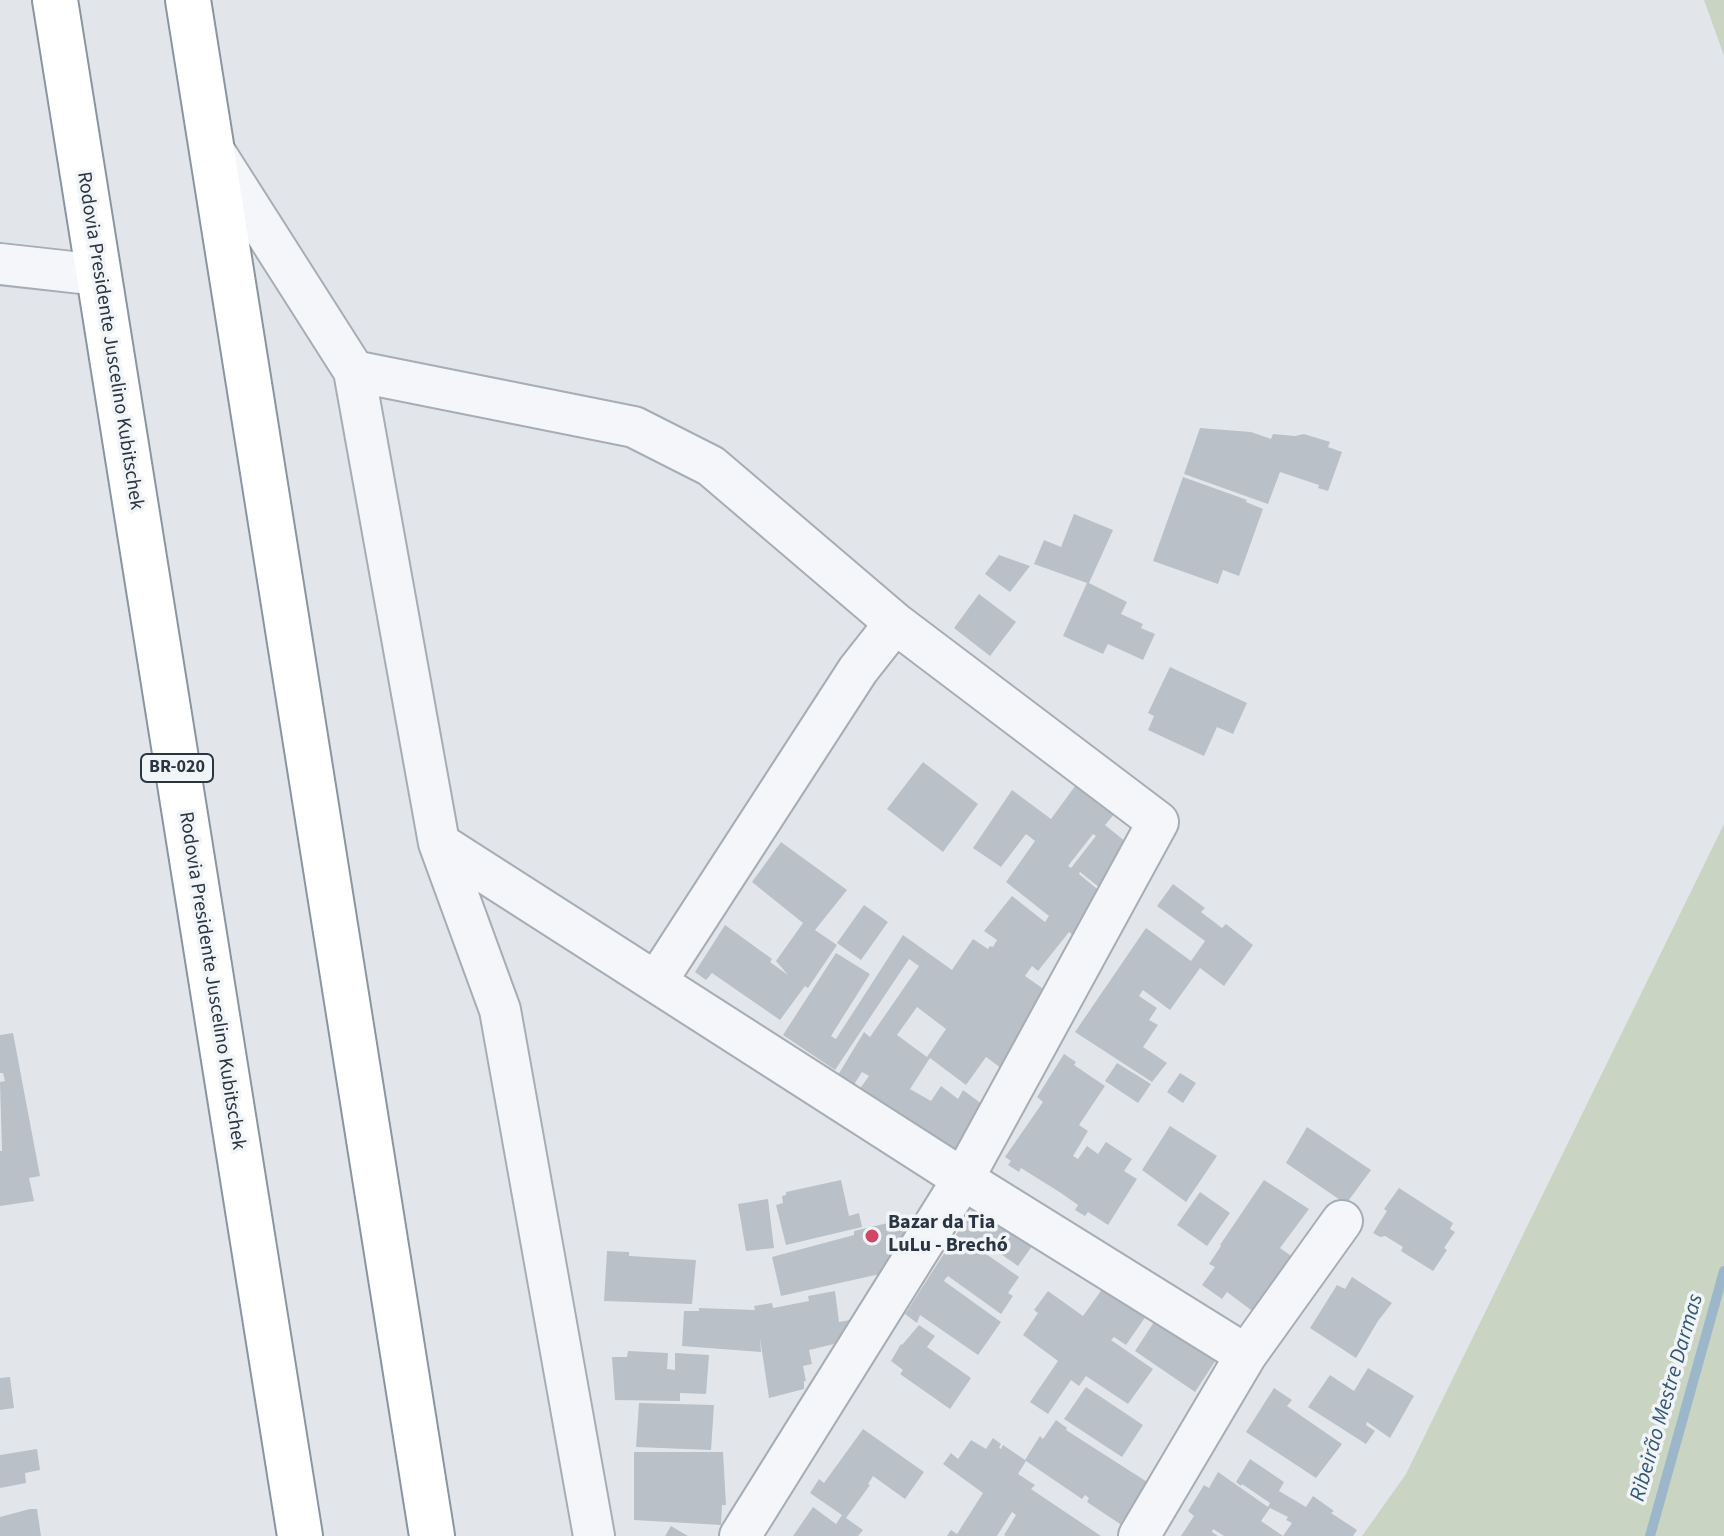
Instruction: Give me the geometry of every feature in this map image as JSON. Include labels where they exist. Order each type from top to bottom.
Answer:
[{"type":"highway","name":"Rodovia Presidente Juscelino Kubitschek","points":[[55,0],[300,1536]]},
{"type":"highway","points":[[188,0],[432,1536]]},
{"type":"street","points":[[212,148],[354,371],[439,843],[500,1010],[594,1536]]},
{"type":"street","points":[[0,264],[99,275]]},
{"type":"street","points":[[354,371],[634,427],[711,466],[895,623],[1158,822],[963,1179],[740,1536]]},
{"type":"street","points":[[656,982],[858,670],[895,623]]},
{"type":"street","points":[[439,843],[963,1179],[1246,1355]]},
{"type":"street","points":[[1139,1536],[1246,1355],[1342,1221]]},
{"type":"green space","points":[[1704,0],[1724,0],[1724,56]]},
{"type":"green space","points":[[1724,824],[1724,1536],[1362,1536],[1406,1474]]},
{"type":"building","points":[[1200,428],[1251,432],[1271,439],[1273,434],[1304,434],[1330,442],[1328,447],[1342,452],[1328,491],[1280,472],[1268,504],[1184,474]]},
{"type":"building","points":[[1183,477],[1247,500],[1263,509],[1239,576],[1223,570],[1218,584],[1153,561]]},
{"type":"building","points":[[1074,514],[1113,530],[1089,583],[1127,602],[1121,614],[1143,624],[1141,628],[1155,634],[1143,660],[1108,644],[1103,654],[1063,636],[1087,583],[1034,564],[1044,540],[1061,547]]},
{"type":"building","points":[[999,555],[1030,566],[1010,592],[985,574]]},
{"type":"building","points":[[979,594],[1016,622],[990,656],[954,628]]},
{"type":"building","points":[[1170,667],[1247,703],[1233,734],[1217,727],[1204,756],[1148,730],[1154,716],[1148,713]]},
{"type":"building","points":[[923,762],[978,804],[943,852],[887,809]]},
{"type":"building","points":[[1078,782],[1116,812],[1105,825],[1142,855],[1110,896],[1080,872],[1113,902],[1085,945],[1069,932],[1038,971],[1032,966],[1025,976],[1055,997],[1005,1071],[986,1057],[966,1085],[930,1058],[910,1089],[931,1101],[941,1086],[958,1099],[963,1090],[986,1107],[954,1154],[859,1090],[869,1076],[862,1072],[853,1086],[838,1075],[864,1032],[870,1037],[919,966],[909,959],[835,1070],[783,1035],[836,953],[870,974],[831,1036],[836,1039],[903,935],[952,970],[973,939],[988,949],[993,947],[997,940],[984,931],[1012,896],[1045,922],[1049,916],[1006,882],[1035,841],[1026,834],[1001,867],[973,848],[1012,790],[1051,819]],"holes":[[[1093,834],[1096,836],[1071,868],[1068,866]],[[917,1007],[946,1029],[927,1057],[897,1035]]]},
{"type":"building","points":[[781,842],[847,890],[815,930],[837,945],[808,988],[805,986],[780,1020],[712,973],[706,980],[695,972],[725,925],[772,959],[770,962],[788,975],[776,961],[803,923],[752,882]]},
{"type":"building","points":[[1173,884],[1205,908],[1201,912],[1222,928],[1226,924],[1253,945],[1224,986],[1200,968],[1170,1010],[1143,990],[1139,996],[1157,1008],[1149,1020],[1158,1025],[1143,1047],[1167,1063],[1152,1082],[1075,1032],[1146,928],[1191,961],[1205,941],[1157,906]]},
{"type":"building","points":[[864,905],[888,922],[861,960],[837,943]]},
{"type":"building","points":[[13,1033],[40,1176],[29,1178],[34,1201],[0,1206],[0,1082],[5,1081],[3,1073],[0,1073],[0,1035]]},
{"type":"building","points":[[1064,1054],[1076,1062],[1074,1065],[1105,1086],[1079,1125],[1088,1131],[1073,1156],[1078,1159],[1087,1146],[1098,1154],[1106,1142],[1132,1159],[1124,1171],[1137,1179],[1108,1225],[1088,1212],[1085,1216],[1075,1210],[1078,1205],[1021,1168],[1019,1172],[1008,1165],[1011,1161],[1005,1157],[1043,1102],[1037,1097]]},
{"type":"building","points":[[1117,1063],[1151,1084],[1138,1103],[1105,1081]]},
{"type":"building","points":[[1180,1073],[1196,1083],[1183,1103],[1167,1092]]},
{"type":"building","points":[[1170,1126],[1217,1156],[1186,1202],[1142,1170]]},
{"type":"building","points":[[1307,1127],[1371,1170],[1346,1204],[1286,1163]]},
{"type":"building","points":[[841,1180],[849,1216],[859,1213],[862,1227],[786,1245],[776,1205],[783,1203],[782,1196],[786,1192]]},
{"type":"building","points":[[1264,1180],[1309,1209],[1280,1248],[1294,1258],[1259,1316],[1227,1292],[1222,1299],[1202,1285],[1215,1267],[1209,1264],[1220,1245]]},
{"type":"building","points":[[1399,1188],[1453,1223],[1450,1229],[1455,1232],[1433,1271],[1401,1251],[1403,1247],[1373,1233],[1387,1211],[1384,1209]]},
{"type":"building","points":[[1200,1192],[1230,1213],[1207,1246],[1177,1225]]},
{"type":"building","points":[[981,1196],[1042,1232],[1018,1266],[985,1243],[983,1246],[972,1239],[969,1242],[1019,1277],[1008,1293],[1013,1296],[1001,1314],[948,1276],[945,1279],[1001,1322],[978,1355],[920,1315],[917,1323],[905,1314]]},
{"type":"building","points":[[768,1199],[774,1248],[746,1251],[738,1204]]},
{"type":"building","points":[[905,1219],[907,1232],[880,1274],[781,1296],[772,1257],[854,1235],[854,1231]]},
{"type":"building","points":[[607,1251],[629,1252],[629,1256],[696,1260],[692,1304],[604,1301]]},
{"type":"building","points":[[1113,1274],[1155,1303],[1126,1345],[1114,1337],[1111,1340],[1153,1369],[1128,1404],[1086,1376],[1079,1386],[1071,1380],[1048,1414],[1030,1402],[1058,1361],[1023,1335],[1038,1313],[1034,1310],[1048,1291],[1083,1316]]},
{"type":"building","points":[[1352,1277],[1392,1303],[1356,1358],[1310,1328],[1337,1285],[1345,1289]]},
{"type":"building","points":[[835,1291],[839,1322],[850,1320],[834,1344],[809,1350],[812,1364],[803,1366],[804,1389],[769,1398],[760,1338],[761,1352],[682,1346],[684,1311],[699,1311],[699,1308],[755,1310],[754,1306],[772,1303],[773,1308],[809,1301],[808,1296]]},
{"type":"building","points":[[1156,1319],[1216,1360],[1195,1392],[1135,1351]]},
{"type":"building","points":[[919,1325],[935,1336],[927,1347],[971,1378],[950,1409],[900,1374],[903,1370],[891,1361],[901,1344]]},
{"type":"building","points":[[628,1351],[668,1353],[667,1369],[675,1370],[675,1353],[709,1355],[706,1394],[680,1393],[680,1401],[615,1400],[612,1357],[627,1357]]},
{"type":"building","points":[[1368,1368],[1414,1396],[1390,1438],[1367,1422],[1366,1425],[1375,1431],[1366,1444],[1308,1407],[1330,1375],[1354,1391]]},
{"type":"building","points":[[10,1377],[14,1408],[0,1410],[0,1378]]},
{"type":"building","points":[[1086,1387],[1143,1425],[1122,1457],[1064,1419]]},
{"type":"building","points":[[1274,1388],[1292,1400],[1287,1406],[1342,1444],[1316,1478],[1246,1432]]},
{"type":"building","points":[[639,1403],[714,1405],[711,1450],[636,1447]]},
{"type":"building","points":[[1056,1420],[1066,1430],[1155,1487],[1129,1530],[1087,1502],[1089,1498],[1085,1495],[1082,1499],[1026,1461],[1018,1474],[1035,1485],[1031,1489],[1101,1536],[1006,1536],[1016,1515],[1012,1512],[997,1536],[947,1536],[951,1530],[957,1534],[983,1493],[943,1464],[951,1453],[958,1459],[971,1440],[986,1449],[993,1438],[1001,1444],[999,1448],[1003,1445],[1025,1460],[1040,1436],[1043,1439]]},
{"type":"building","points":[[863,1429],[924,1472],[905,1499],[873,1476],[846,1518],[863,1530],[858,1536],[793,1536],[813,1507],[836,1524],[842,1515],[810,1493],[819,1479],[824,1483]]},
{"type":"building","points":[[37,1449],[40,1470],[25,1473],[26,1483],[0,1488],[0,1455]]},
{"type":"building","points":[[634,1452],[723,1452],[726,1505],[722,1505],[721,1525],[634,1520]]},
{"type":"building","points":[[1250,1459],[1284,1482],[1279,1491],[1306,1507],[1313,1496],[1334,1511],[1331,1513],[1357,1530],[1353,1536],[1283,1536],[1224,1536],[1213,1529],[1212,1532],[1218,1536],[1181,1536],[1194,1516],[1188,1511],[1204,1485],[1209,1488],[1218,1472],[1268,1507],[1270,1503],[1236,1482]],"holes":[[[1270,1508],[1288,1517],[1286,1520],[1292,1523],[1283,1536],[1261,1521]]]},
{"type":"building","points":[[37,1509],[41,1536],[0,1536],[0,1517]]},
{"type":"building","points":[[671,1526],[688,1536],[665,1536]]},
{"type":"waterway","name":"Ribeirão Mestre Darmas","points":[[1650,1536],[1724,1271]]},
{"type":"place","name":"Bazar da Tia LuLu - Brechó","points":[[872,1236]]}]
